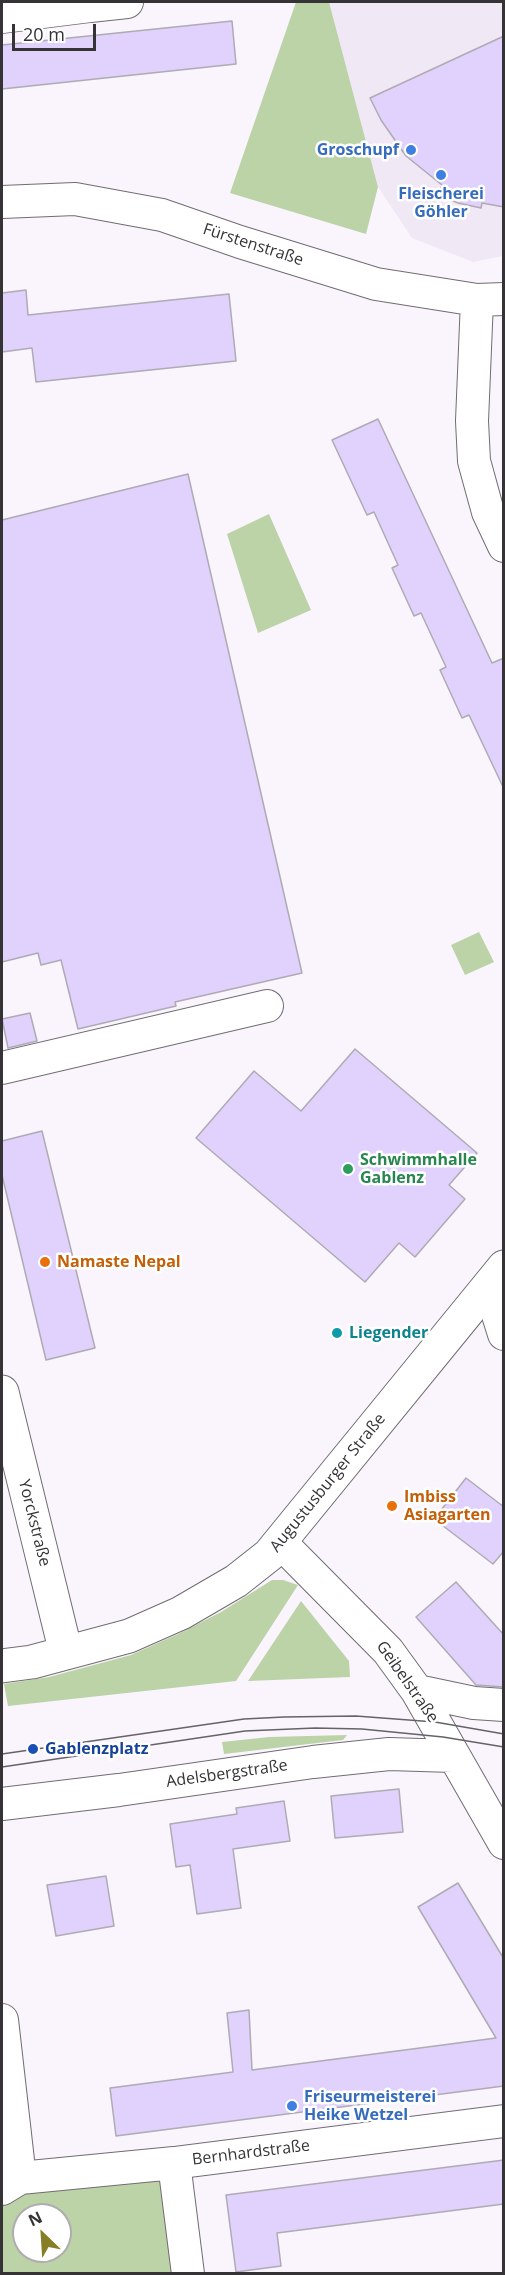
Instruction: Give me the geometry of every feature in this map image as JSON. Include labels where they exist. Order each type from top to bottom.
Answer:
[{"type":"main road","name":"Augustusburger Straße","points":[[2,1666],[32,1662],[129,1636],[181,1613],[236,1581],[269,1555],[496,1276]]},
{"type":"main road","name":"Yorckstraße","points":[[2,1392],[66,1653]]},
{"type":"street","points":[[2,17],[91,4],[127,2]]},
{"type":"street","name":"Fürstenstraße","points":[[2,202],[75,199],[162,215],[376,284],[490,299]]},
{"type":"street","points":[[490,299],[472,421],[474,461],[488,512],[504,546]]},
{"type":"street","points":[[2,1068],[267,1006]]},
{"type":"street","points":[[496,1276],[504,1334]]},
{"type":"street","name":"Geibelstraße","points":[[281,1543],[388,1651],[417,1691],[504,1843]]},
{"type":"street","points":[[417,1691],[474,1703],[504,1705]]},
{"type":"street","name":"Adelsbergstraße","points":[[2,1804],[389,1754],[453,1756]]},
{"type":"street","points":[[2,2020],[10,2183]]},
{"type":"street","name":"Bernhardstraße","points":[[10,2183],[504,2121]]},
{"type":"street","points":[[174,2163],[188,2274]]},
{"type":"shaded area","points":[[329,2],[503,2],[503,256],[473,262],[412,238],[378,187]]},
{"type":"green space","points":[[296,2],[329,2],[378,187],[366,234],[230,193]]},
{"type":"green space","points":[[269,514],[311,610],[258,633],[227,534]]},
{"type":"green space","points":[[479,932],[494,962],[465,975],[451,945]]},
{"type":"green space","points":[[272,1580],[283,1580],[298,1585],[236,1681],[8,1706],[4,1684],[49,1677],[131,1655],[221,1612]]},
{"type":"green space","points":[[301,1601],[349,1661],[350,1677],[248,1681]]},
{"type":"green space","points":[[347,1735],[343,1740],[224,1754],[222,1742],[269,1737]]},
{"type":"green space","points":[[174,2163],[187,2273],[2,2274],[2,2189]]},
{"type":"building","points":[[232,21],[236,64],[2,89],[2,45]]},
{"type":"building","points":[[504,36],[504,207],[482,203],[481,208],[458,203],[439,194],[442,185],[406,156],[381,120],[370,98]]},
{"type":"building","points":[[26,290],[28,315],[229,294],[236,361],[36,382],[32,348],[2,352],[2,293]]},
{"type":"building","points":[[378,419],[492,663],[504,658],[504,789],[469,715],[462,718],[440,670],[446,667],[421,613],[414,616],[392,568],[398,565],[374,512],[367,515],[332,440]]},
{"type":"building","points":[[188,474],[302,973],[175,1002],[176,1006],[78,1029],[61,960],[41,965],[38,953],[2,962],[2,520]]},
{"type":"building","points":[[30,1013],[37,1041],[8,1048],[2,1019]]},
{"type":"building","name":"Schwimmhalle Gablenz","points":[[355,1049],[477,1153],[449,1185],[465,1199],[415,1257],[399,1243],[365,1282],[196,1138],[254,1071],[301,1111]]},
{"type":"building","points":[[42,1131],[95,1348],[46,1360],[2,1175],[2,1141]]},
{"type":"building","points":[[466,1478],[504,1507],[504,1551],[493,1564],[434,1519]]},
{"type":"building","points":[[456,1582],[504,1635],[504,1687],[476,1685],[416,1617]]},
{"type":"building","points":[[399,1789],[403,1832],[335,1838],[331,1796]]},
{"type":"building","points":[[284,1801],[290,1841],[233,1849],[241,1908],[197,1914],[190,1865],[176,1867],[170,1824],[237,1814],[236,1808]]},
{"type":"building","points":[[106,1876],[114,1926],[56,1936],[47,1885]]},
{"type":"building","points":[[458,1883],[504,1959],[504,2086],[116,2136],[110,2088],[233,2072],[227,2013],[249,2010],[252,2070],[496,2038],[418,1907]]},
{"type":"building","points":[[504,2160],[504,2204],[277,2233],[281,2266],[236,2272],[226,2195]]},
{"type":"tram line","points":[[2,1754],[244,1719],[284,1717],[356,1716],[435,1722],[504,1734]]},
{"type":"tram line","points":[[2,1767],[245,1731],[315,1728],[362,1729],[443,1737],[504,1747]]},
{"type":"place","name":"Groschupf","points":[[411,150]]},
{"type":"place","name":"Fleischerei Göhler","points":[[441,175]]},
{"type":"place","name":"Schwimmhalle Gablenz","points":[[348,1169]]},
{"type":"place","name":"Namaste Nepal","points":[[45,1262]]},
{"type":"place","name":"Liegender","points":[[337,1333]]},
{"type":"place","name":"Imbiss Asiagarten","points":[[392,1506]]},
{"type":"place","name":"Gablenzplatz","points":[[33,1749]]},
{"type":"place","name":"Friseurmeisterei Heike Wetzel","points":[[292,2106]]}]
